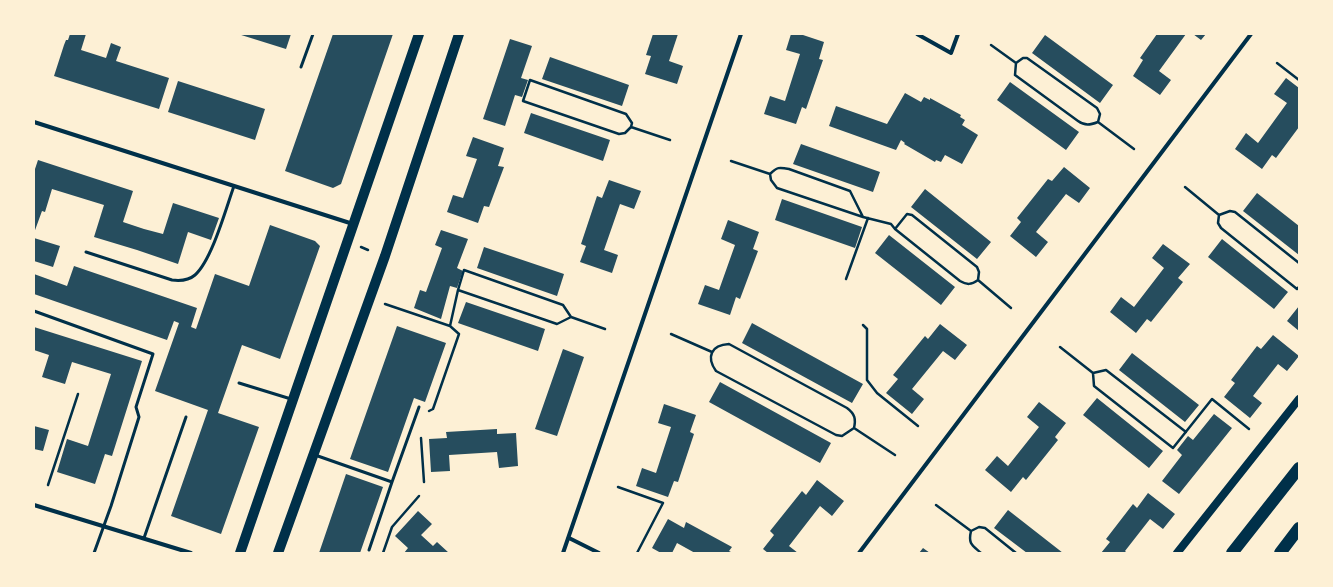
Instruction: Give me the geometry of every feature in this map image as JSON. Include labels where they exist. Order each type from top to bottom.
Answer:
[{"type":"highway","points":[[1232,553],[1299,468]]},
{"type":"highway","points":[[1280,553],[1299,528]]},
{"type":"main road","points":[[240,553],[419,34]]},
{"type":"main road","points":[[278,553],[385,256],[459,34]]},
{"type":"main road","points":[[1177,553],[1299,399]]},
{"type":"street","points":[[564,553],[741,34]]},
{"type":"street","points":[[917,34],[950,54],[958,34]]},
{"type":"street","points":[[859,553],[1251,34]]},
{"type":"street","points":[[34,122],[354,225]]},
{"type":"street","points":[[34,505],[191,553]]},
{"type":"street","points":[[569,538],[599,553]]},
{"type":"lane","points":[[301,67],[313,34]]},
{"type":"lane","points":[[86,252],[172,280],[182,281],[189,279],[198,271],[209,255],[234,186]]},
{"type":"lane","points":[[34,311],[153,354],[136,407],[139,417],[94,553]]},
{"type":"lane","points":[[239,383],[293,399]]},
{"type":"lane","points":[[369,550],[419,407]]},
{"type":"lane","points":[[144,538],[186,417]]},
{"type":"lane","points":[[314,454],[392,482]]},
{"type":"path","points":[[990,45],[1016,64]]},
{"type":"path","points":[[1023,58],[1027,58],[1097,108],[1100,114],[1098,122],[1084,125],[1078,121],[1015,75],[1016,64],[1023,58]]},
{"type":"path","points":[[1277,63],[1299,80]]},
{"type":"path","points":[[530,80],[626,114],[632,123],[632,127],[625,134],[619,134],[523,101],[530,80]]},
{"type":"path","points":[[1098,122],[1134,149]]},
{"type":"path","points":[[632,127],[670,140]]},
{"type":"path","points":[[731,161],[770,174]]},
{"type":"path","points":[[770,174],[780,168],[850,191],[863,217]]},
{"type":"path","points":[[770,174],[771,180],[778,188],[863,217],[891,224],[895,229],[960,281],[965,284],[970,284],[978,280]]},
{"type":"path","points":[[1185,187],[1219,215]]},
{"type":"path","points":[[1219,215],[1230,211],[1234,212],[1299,263]]},
{"type":"path","points":[[895,229],[907,214],[912,215],[977,267],[979,272],[978,280]]},
{"type":"path","points":[[1219,215],[1218,223],[1221,228],[1297,289],[1299,287]]},
{"type":"path","points":[[846,278],[868,218]]},
{"type":"path","points":[[358,246],[368,250]]},
{"type":"path","points":[[450,326],[464,270],[563,305],[571,317],[605,329]]},
{"type":"path","points":[[978,280],[1010,308]]},
{"type":"path","points":[[458,290],[557,324],[571,317]]},
{"type":"path","points":[[385,304],[450,326],[459,334],[433,409],[428,412]]},
{"type":"path","points":[[864,325],[867,329],[867,380],[877,393],[918,426]]},
{"type":"path","points":[[671,334],[712,352]]},
{"type":"path","points":[[728,344],[847,408],[853,413],[856,420],[854,428],[842,436],[836,435],[716,371],[711,365],[710,355],[717,346],[728,344]]},
{"type":"path","points":[[1060,347],[1093,373],[1094,386],[1173,448],[1212,399],[1249,429]]},
{"type":"path","points":[[1093,373],[1106,370],[1186,432]]},
{"type":"path","points":[[48,485],[78,394]]},
{"type":"path","points":[[854,428],[895,455]]},
{"type":"path","points":[[421,434],[424,482]]},
{"type":"path","points":[[618,487],[663,503],[637,553]]},
{"type":"path","points":[[383,553],[392,526],[419,496]]},
{"type":"path","points":[[936,504],[971,531]]},
{"type":"path","points":[[981,553],[969,539],[971,531],[979,527],[985,528],[1016,553]]},
{"type":"building","points":[[70,34],[86,34],[81,50],[106,58],[111,43],[121,47],[116,61],[169,78],[159,109],[54,76],[64,45]]},
{"type":"building","points":[[238,34],[291,34],[286,49]]},
{"type":"building","points":[[333,34],[393,34],[341,184],[333,188],[285,171]]},
{"type":"building","points":[[653,34],[678,34],[669,61],[683,66],[677,84],[645,74],[651,56],[646,55]]},
{"type":"building","points":[[791,34],[800,34],[824,42],[819,59],[823,60],[806,109],[802,107],[796,124],[764,114],[770,96],[785,101],[800,54],[786,50]]},
{"type":"building","points":[[1157,34],[1186,34],[1159,71],[1171,80],[1160,95],[1133,76],[1143,60],[1140,58]]},
{"type":"building","points":[[1193,34],[1206,34],[1201,40]]},
{"type":"building","points":[[1045,35],[1113,85],[1100,103],[1032,53]]},
{"type":"building","points":[[510,39],[532,46],[521,78],[528,80],[522,97],[515,95],[505,126],[483,119]]},
{"type":"building","points":[[550,57],[629,85],[622,106],[542,79]]},
{"type":"building","points":[[1286,78],[1299,88],[1299,127],[1276,158],[1272,155],[1262,169],[1235,149],[1246,133],[1258,143],[1287,103],[1274,94]]},
{"type":"building","points":[[178,81],[265,109],[255,140],[168,112]]},
{"type":"building","points":[[1010,82],[1079,132],[1066,150],[997,100]]},
{"type":"building","points":[[905,93],[921,102],[924,97],[930,100],[930,98],[961,115],[960,117],[965,120],[962,125],[978,135],[962,164],[945,155],[941,162],[936,160],[935,162],[904,144],[905,143],[901,140],[896,150],[829,126],[836,106],[887,124]]},
{"type":"building","points":[[531,113],[610,140],[603,161],[524,133]]},
{"type":"building","points":[[473,137],[504,148],[498,166],[504,167],[489,207],[484,206],[478,223],[447,212],[453,195],[463,198],[477,159],[466,156]]},
{"type":"building","points":[[801,144],[880,172],[873,192],[793,164]]},
{"type":"building","points":[[38,160],[133,191],[123,222],[144,229],[163,234],[173,203],[219,218],[211,240],[188,232],[178,264],[94,237],[104,205],[52,189],[45,212],[42,211],[34,233],[34,172]]},
{"type":"building","points":[[1064,167],[1090,188],[1079,203],[1066,194],[1036,232],[1048,242],[1036,257],[1010,236],[1021,222],[1017,218],[1048,179],[1052,181]]},
{"type":"building","points":[[609,180],[641,191],[634,209],[620,204],[604,250],[618,255],[612,273],[580,262],[586,246],[581,244],[597,196],[602,198]]},
{"type":"building","points":[[925,189],[991,242],[977,259],[911,207]]},
{"type":"building","points":[[1257,193],[1299,226],[1299,255],[1243,211]]},
{"type":"building","points":[[782,199],[862,227],[855,248],[775,220]]},
{"type":"building","points":[[728,220],[759,232],[753,249],[758,251],[740,299],[736,297],[730,315],[698,304],[705,285],[719,290],[735,245],[721,239]]},
{"type":"building","points":[[270,225],[315,241],[320,246],[280,359],[242,345],[218,413],[259,427],[221,534],[171,516],[208,410],[155,391],[179,323],[174,321],[167,340],[34,294],[34,274],[67,286],[74,266],[197,308],[191,327],[196,329],[215,274],[249,286]]},
{"type":"building","points":[[441,230],[468,239],[457,268],[463,271],[457,288],[450,286],[441,319],[414,308],[420,290],[426,292],[442,248],[435,245]]},
{"type":"building","points":[[889,235],[955,287],[941,305],[875,253]]},
{"type":"building","points":[[34,238],[60,246],[53,267],[34,261]]},
{"type":"building","points":[[1222,239],[1288,292],[1274,309],[1208,257]]},
{"type":"building","points":[[1163,244],[1190,264],[1178,278],[1183,282],[1151,322],[1147,319],[1136,333],[1110,312],[1121,297],[1134,307],[1164,268],[1152,258]]},
{"type":"building","points":[[484,247],[564,274],[557,296],[477,268]]},
{"type":"building","points":[[466,302],[545,329],[538,351],[458,323]]},
{"type":"building","points":[[1299,306],[1299,331],[1287,321]]},
{"type":"building","points":[[752,323],[863,384],[852,403],[742,343]]},
{"type":"building","points":[[940,324],[967,345],[955,360],[943,351],[912,389],[924,399],[912,414],[886,393],[898,379],[893,375],[925,336],[928,339]]},
{"type":"building","points":[[397,326],[446,343],[425,402],[414,398],[388,472],[350,459]]},
{"type":"building","points":[[34,327],[142,361],[112,456],[105,454],[95,484],[57,472],[67,439],[88,446],[111,374],[72,362],[65,384],[42,377],[49,355],[34,350]]},
{"type":"building","points":[[1273,335],[1299,356],[1287,371],[1278,364],[1253,396],[1262,403],[1250,418],[1224,397],[1235,383],[1231,380],[1257,346],[1261,349]]},
{"type":"building","points":[[563,349],[584,357],[557,436],[535,429]]},
{"type":"building","points":[[1132,353],[1199,405],[1185,422],[1119,370]]},
{"type":"building","points":[[720,382],[831,443],[820,463],[709,402]]},
{"type":"building","points":[[1097,398],[1163,451],[1149,468],[1083,415]]},
{"type":"building","points":[[1039,402],[1066,423],[1055,437],[1058,440],[1026,480],[1023,477],[1011,492],[985,470],[997,456],[1008,466],[1039,427],[1027,417]]},
{"type":"building","points":[[664,404],[696,415],[690,432],[694,434],[678,482],[674,481],[668,497],[636,486],[642,468],[656,473],[671,427],[658,423]]},
{"type":"building","points":[[1214,414],[1232,428],[1179,494],[1162,481],[1182,455],[1177,450],[1188,436],[1193,440]]},
{"type":"building","points":[[34,426],[49,430],[43,451],[34,449]]},
{"type":"building","points":[[497,429],[497,434],[516,433],[518,466],[499,468],[497,452],[449,455],[450,471],[431,472],[429,439],[447,438],[446,432]]},
{"type":"building","points":[[346,474],[383,487],[360,553],[319,553]]},
{"type":"building","points":[[817,480],[844,501],[832,516],[820,506],[789,546],[798,553],[768,553],[763,549],[774,535],[770,531],[802,491],[806,495]]},
{"type":"building","points":[[1148,493],[1175,514],[1163,529],[1150,519],[1125,551],[1127,553],[1101,553],[1110,542],[1106,539],[1133,504],[1137,508]]},
{"type":"building","points":[[1008,510],[1063,553],[1027,553],[994,528]]},
{"type":"building","points":[[418,511],[432,524],[421,535],[433,546],[437,542],[449,553],[404,553],[408,548],[395,536]]},
{"type":"building","points":[[668,519],[684,528],[686,522],[732,547],[729,551],[733,553],[695,553],[677,543],[672,553],[661,553],[652,548]]},
{"type":"building","points":[[923,548],[930,553],[919,553]]}]
